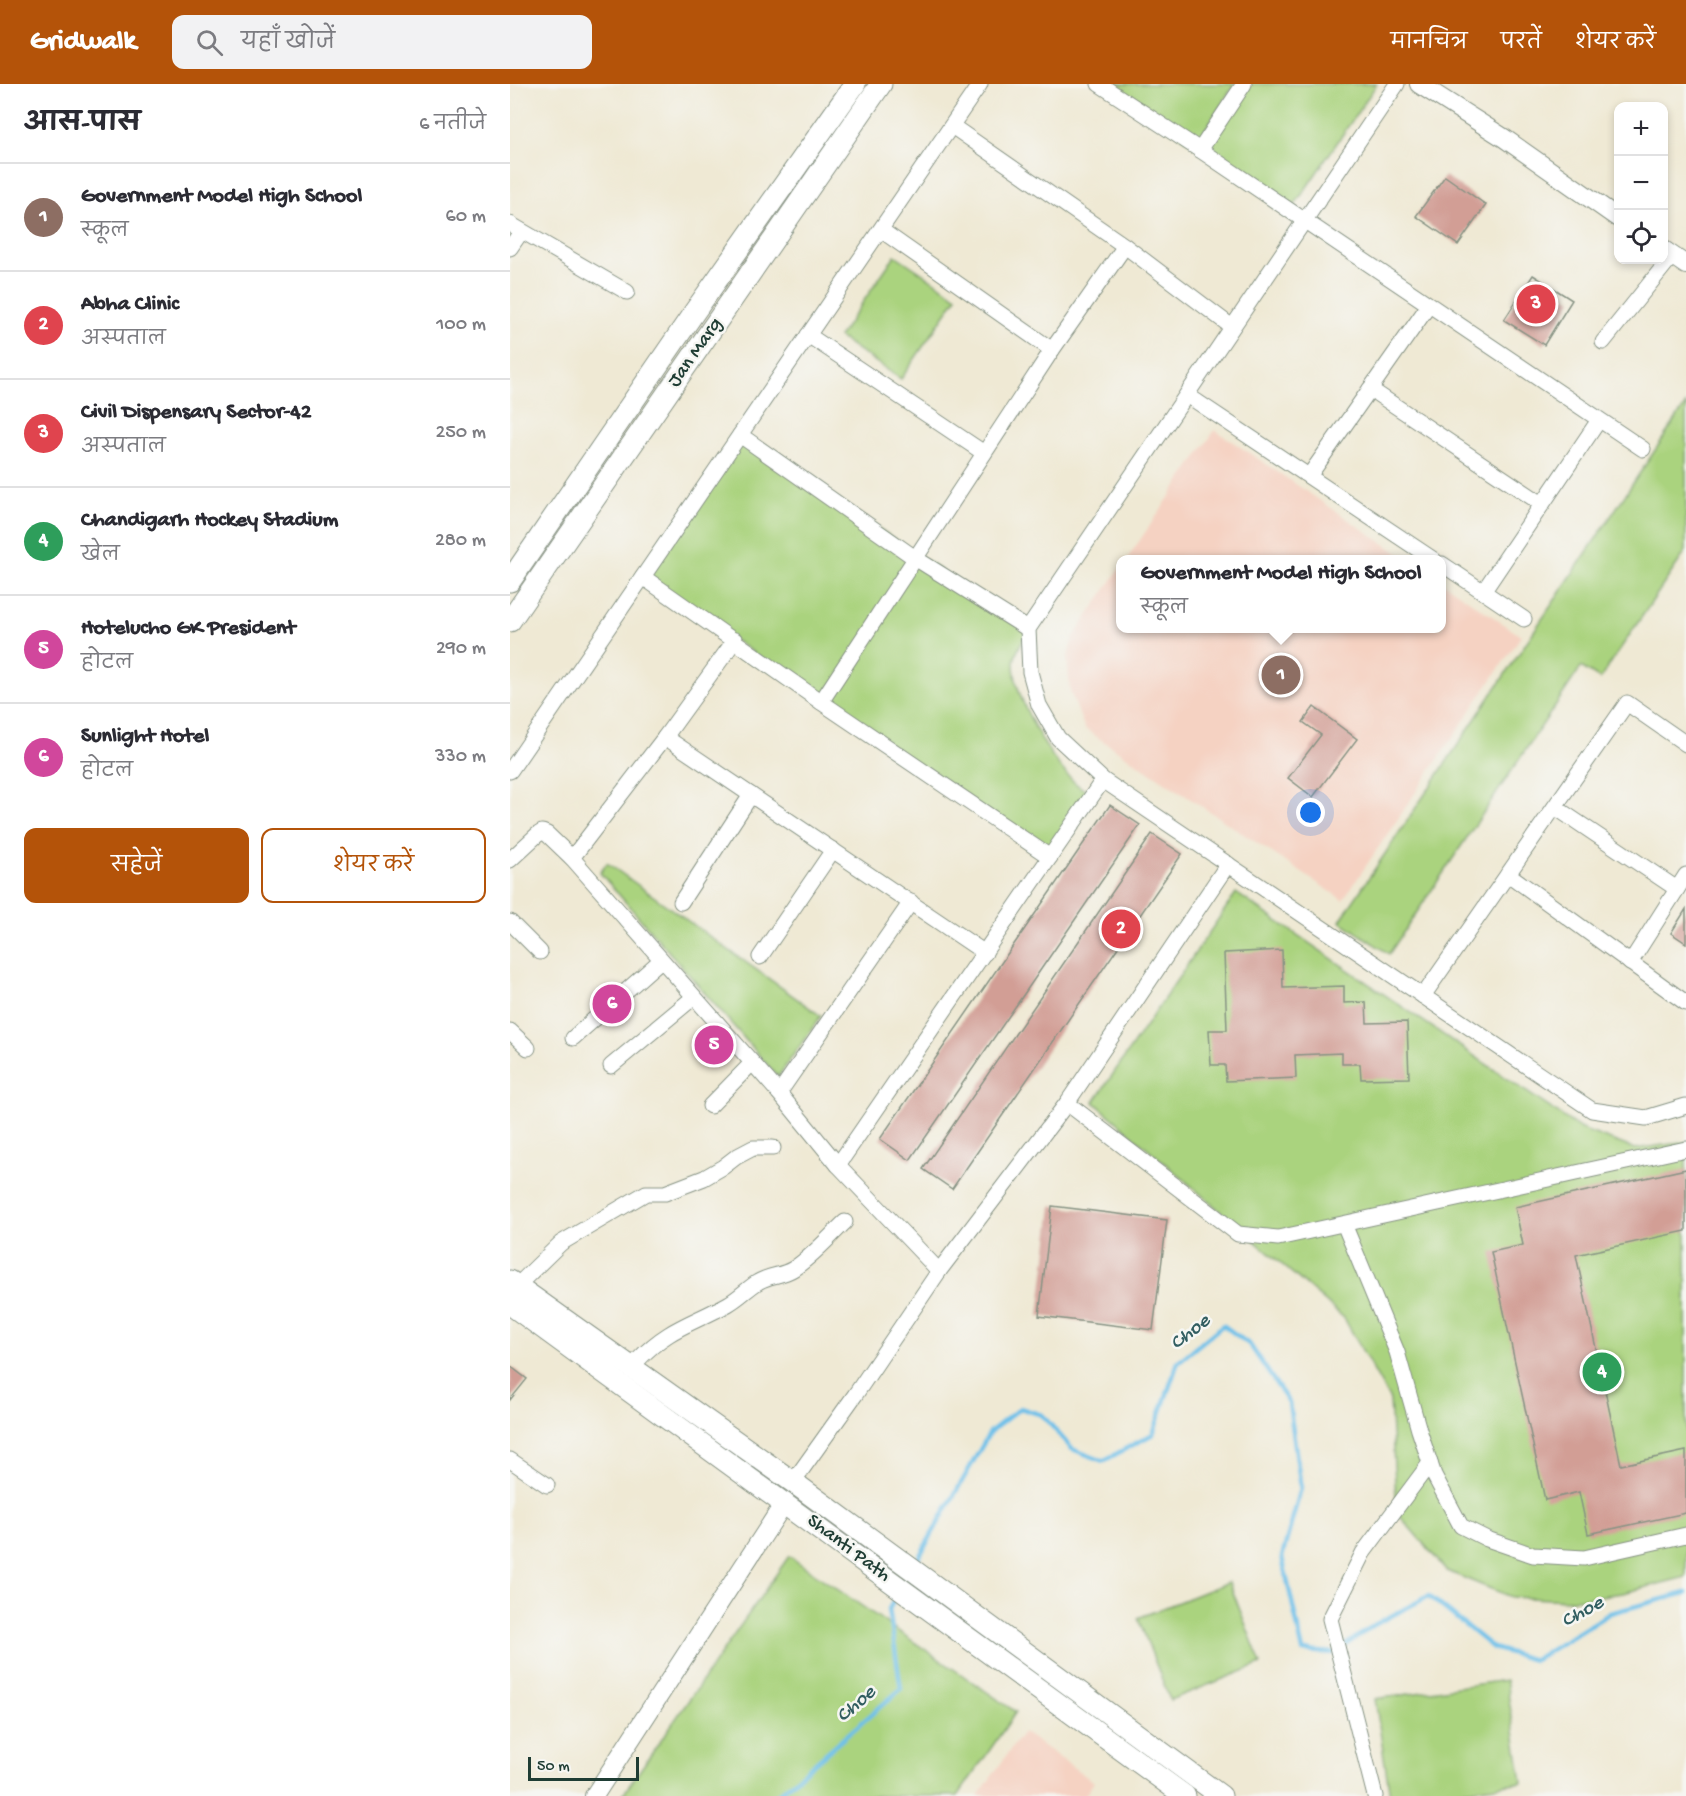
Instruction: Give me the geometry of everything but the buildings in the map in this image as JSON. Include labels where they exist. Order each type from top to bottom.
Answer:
[{"type":"main road","name":"Jan Marg","points":[[510,581],[695,311],[855,84]]},
{"type":"main road","name":"Jan Marg","points":[[510,621],[881,84]]},
{"type":"main road","name":"Shanti Path","points":[[517,1280],[878,1544],[961,1619],[1185,1796]]},
{"type":"main road","name":"Shanti Path","points":[[510,1304],[785,1502],[864,1562],[961,1619],[1221,1796]]},
{"type":"street","points":[[510,771],[980,84]]},
{"type":"street","points":[[1200,150],[1244,84]]},
{"type":"street","points":[[1397,84],[1028,630],[1030,672],[1039,705],[1058,738],[1103,780],[1593,1110],[1646,1118],[1686,1106]]},
{"type":"street","points":[[1419,84],[1504,138],[1614,215]]},
{"type":"street","points":[[1102,85],[1643,449]]},
{"type":"street","points":[[952,126],[1125,246],[1232,327]]},
{"type":"street","points":[[510,248],[516,228],[627,292]]},
{"type":"street","points":[[881,230],[1052,351]]},
{"type":"street","points":[[821,702],[1052,351],[1125,246]]},
{"type":"street","points":[[1603,342],[1674,257]]},
{"type":"street","points":[[1309,476],[1429,305]]},
{"type":"street","points":[[808,335],[984,453]]},
{"type":"street","points":[[1370,389],[1542,504]]},
{"type":"street","points":[[1187,395],[1427,555]]},
{"type":"street","points":[[1483,592],[1599,420]]},
{"type":"street","points":[[741,435],[915,558],[1028,630]]},
{"type":"street","points":[[1446,567],[1524,619]]},
{"type":"street","points":[[643,577],[821,702],[1050,857]]},
{"type":"street","points":[[572,858],[665,737],[735,640]]},
{"type":"street","points":[[1423,996],[1627,703],[1686,744]]},
{"type":"street","points":[[665,737],[985,953]]},
{"type":"street","points":[[838,1165],[1103,780]]},
{"type":"street","points":[[681,902],[751,795]]},
{"type":"street","points":[[1555,807],[1677,889]]},
{"type":"street","points":[[510,860],[542,832],[547,834],[572,858],[778,1093],[838,1165],[939,1270]]},
{"type":"street","points":[[760,957],[833,850]]},
{"type":"street","points":[[793,1482],[939,1270],[1067,1102],[1228,864]]},
{"type":"street","points":[[1508,874],[1686,1003]]},
{"type":"street","points":[[1630,963],[1686,875]]},
{"type":"street","points":[[778,1093],[911,902]]},
{"type":"street","points":[[510,922],[540,951]]},
{"type":"street","points":[[573,1038],[661,960]]},
{"type":"street","points":[[611,1066],[694,997]]},
{"type":"street","points":[[510,1031],[528,1048]]},
{"type":"street","points":[[710,1106],[752,1063]]},
{"type":"street","points":[[1067,1102],[1238,1234],[1278,1238],[1686,1149]]},
{"type":"street","points":[[517,1280],[561,1243],[646,1193],[665,1192],[704,1178],[753,1148],[773,1148]]},
{"type":"street","points":[[638,1360],[652,1344],[679,1326],[730,1303],[760,1280],[781,1276],[794,1269],[845,1222]]},
{"type":"street","points":[[1344,1224],[1397,1352],[1434,1475],[1461,1526],[1487,1539],[1533,1555],[1584,1558],[1686,1535]]},
{"type":"street","points":[[510,1460],[547,1485]]},
{"type":"street","points":[[1375,1796],[1330,1619],[1363,1553],[1430,1463]]},
{"type":"street","points":[[594,1796],[785,1502]]},
{"type":"shaded area","points":[[1215,430],[1401,555],[1130,555]]},
{"type":"shaded area","points":[[1116,574],[1116,633],[1446,633],[1446,585],[1521,636],[1343,900],[1085,729],[1070,691],[1067,659],[1073,638]]},
{"type":"shaded area","points":[[1023,1732],[1094,1782],[1085,1796],[978,1796]]},
{"type":"green space","points":[[1112,84],[1235,84],[1194,146]]},
{"type":"green space","points":[[1250,84],[1377,84],[1290,212],[1205,153]]},
{"type":"green space","points":[[895,255],[957,297],[901,379],[839,337]]},
{"type":"green space","points":[[1686,404],[1686,551],[1600,679],[1581,667],[1389,954],[1340,921]]},
{"type":"green space","points":[[740,435],[1028,629],[1014,659],[1016,677],[1026,710],[1044,743],[1064,771],[1076,784],[1093,795],[1050,857],[643,577]]},
{"type":"green space","points":[[607,863],[821,1016],[778,1077],[600,873]]},
{"type":"green space","points":[[1236,893],[1581,1129],[1635,1149],[1686,1142],[1686,1577],[1623,1593],[1569,1600],[1511,1597],[1447,1571],[1397,1513],[1390,1400],[1344,1318],[1094,1102]]},
{"type":"green space","points":[[789,1556],[1016,1712],[958,1796],[622,1796]]},
{"type":"green space","points":[[1229,1582],[1261,1664],[1170,1700],[1138,1618]]},
{"type":"green space","points":[[1506,1680],[1522,1782],[1426,1796],[1390,1796],[1375,1699]]},
{"type":"waterway","name":"Choe","points":[[915,1564],[990,1432],[1020,1408],[1042,1415],[1072,1449],[1103,1461],[1153,1434],[1178,1362],[1223,1325],[1250,1345],[1289,1403],[1301,1488],[1282,1557],[1303,1651],[1334,1653],[1374,1625],[1429,1596],[1493,1648],[1534,1660],[1610,1613],[1686,1593]]},
{"type":"waterway","name":"Choe","points":[[776,1796],[901,1689],[889,1609],[899,1592]]},
{"type":"place","name":"Civil Dispensary Sector-42","points":[[1536,304]]},
{"type":"place","name":"Government Model High School","points":[[1281,675]]},
{"type":"place","name":"Abha Clinic","points":[[1121,929]]},
{"type":"place","name":"Sunlight Hotel","points":[[612,1004]]},
{"type":"place","name":"Hotelucho GK President","points":[[714,1045]]},
{"type":"place","name":"Chandigarh Hockey Stadium","points":[[1602,1372]]}]
